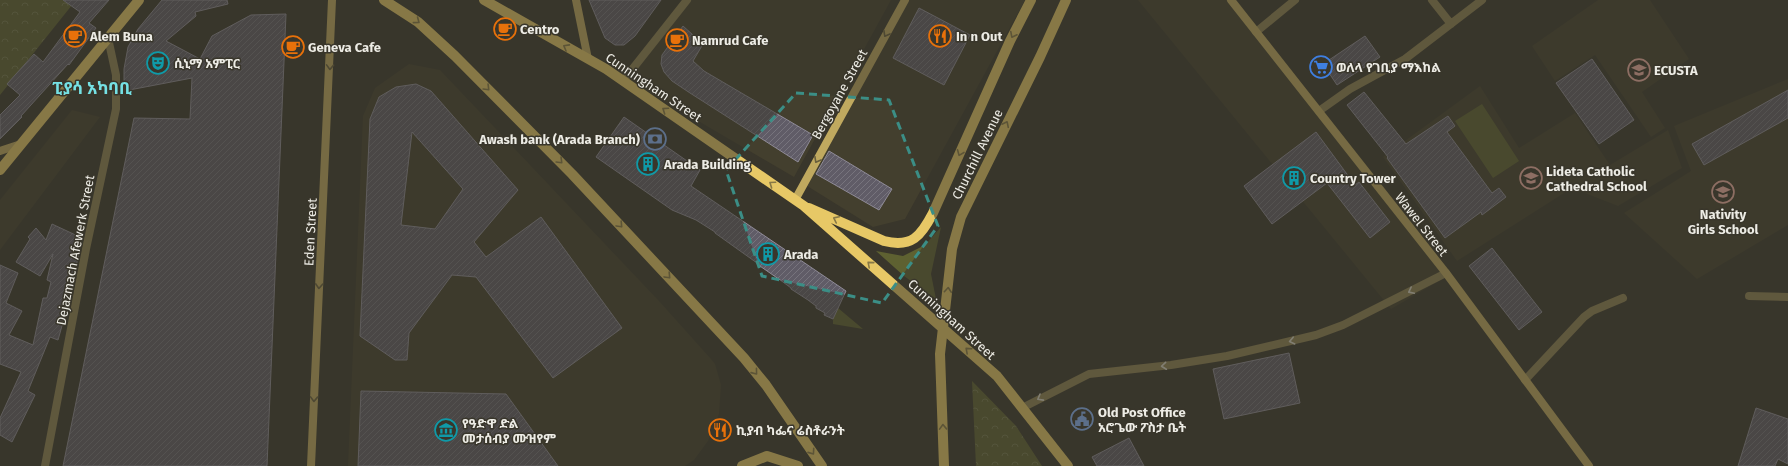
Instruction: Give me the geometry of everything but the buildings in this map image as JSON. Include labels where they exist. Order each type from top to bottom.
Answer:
[{"type":"main road","name":"Eden Street","points":[[311,466],[332,0]]},
{"type":"main road","points":[[384,0],[418,22],[455,56],[583,185],[744,358],[766,386],[822,466]]},
{"type":"main road","name":"Cunningham Street","points":[[484,0],[588,59],[623,81],[804,206],[997,376],[1068,466]]},
{"type":"main road","points":[[576,0],[588,59]]},
{"type":"main road","name":"Bergoyane Street","points":[[795,200],[905,0]]},
{"type":"main road","name":"Churchill Avenue","points":[[884,241],[898,244],[907,243],[918,236],[926,225],[946,186],[1010,41],[1031,0]]},
{"type":"main road","name":"Churchill Avenue","points":[[944,466],[940,354],[946,310],[950,260],[961,217],[1040,57],[1066,0]]},
{"type":"main road","name":"Wawel Street","points":[[1231,0],[1446,273],[1589,466]]},
{"type":"main road","points":[[0,170],[137,1]]},
{"type":"main road","points":[[0,151],[21,144]]},
{"type":"main road","name":"Cunningham Street","points":[[804,206],[884,241]]},
{"type":"main road","points":[[742,466],[767,456],[798,466]]},
{"type":"street","points":[[623,81],[687,0]]},
{"type":"street","points":[[1256,32],[1295,0]]},
{"type":"street","points":[[1432,0],[1451,24]]},
{"type":"street","points":[[1319,111],[1350,89],[1405,59],[1482,0]]},
{"type":"street","name":"Dejazmach Afewerk Street","points":[[45,466],[86,249],[116,109],[116,75],[108,38]]},
{"type":"street","points":[[1022,408],[1089,374],[1171,365],[1227,356],[1316,335],[1343,325],[1446,273]]},
{"type":"street","points":[[1750,296],[1788,297]]},
{"type":"street","points":[[1525,380],[1584,317],[1592,311],[1623,298]]},
{"type":"highlighted area","points":[[796,93],[889,100],[938,226],[882,303],[762,276],[726,170]]},
{"type":"shaded area","points":[[687,0],[891,0],[794,177],[625,78]]},
{"type":"shaded area","points":[[902,0],[1025,0],[905,219],[873,227],[804,184]]},
{"type":"shaded area","points":[[1138,0],[1235,0],[1451,274],[1391,309]]},
{"type":"shaded area","name":"ECUSTA","points":[[1598,0],[1650,0],[1689,59],[1642,92],[1665,128],[1651,137],[1595,55],[1555,81],[1532,46]]},
{"type":"shaded area","points":[[409,64],[440,70],[659,301],[715,364],[721,385],[719,414],[708,441],[694,460],[685,466],[348,466],[363,116],[375,88]]},
{"type":"shaded area","name":"Nativity Girls School","points":[[1788,79],[1788,225],[1697,279],[1624,213],[1691,171],[1674,126]]},
{"type":"shaded area","name":"Lideta Catholic Cathedral School","points":[[1480,86],[1519,148],[1575,113],[1610,165],[1668,130],[1682,168],[1618,206],[1572,188],[1457,261],[1383,157]]},
{"type":"shaded area","points":[[72,110],[100,117],[0,250],[0,200]]},
{"type":"green space","points":[[0,0],[76,0],[0,95]]},
{"type":"green space","points":[[1482,104],[1519,161],[1493,178],[1455,121]]},
{"type":"green space","points":[[941,227],[931,274],[936,299],[904,276],[876,251],[903,256],[925,245]]},
{"type":"green space","points":[[838,308],[863,329],[833,324],[833,319]]},
{"type":"green space","points":[[972,381],[1016,426],[1042,466],[976,466]]},
{"type":"place","name":"Centro","points":[[505,29]]},
{"type":"place","name":"Alem Buna","points":[[75,36]]},
{"type":"place","name":"In n Out","points":[[940,36]]},
{"type":"place","name":"Namrud Cafe","points":[[677,40]]},
{"type":"place","name":"Geneva Cafe","points":[[293,47]]},
{"type":"place","name":"ሲኒማ አምፒር","points":[[158,63]]},
{"type":"place","name":"ወለላ የገቢያ ማእከል","points":[[1321,67]]},
{"type":"place","name":"ECUSTA","points":[[1639,70]]},
{"type":"place","name":"Awash bank (Arada Branch)","points":[[655,139]]},
{"type":"place","name":"Arada Building","points":[[648,164]]},
{"type":"place","name":"Country Tower","points":[[1294,178]]},
{"type":"place","name":"Lideta Catholic Cathedral School","points":[[1531,178]]},
{"type":"place","name":"Nativity Girls School","points":[[1723,192]]},
{"type":"place","name":"Arada","points":[[768,254]]},
{"type":"place","name":"Old Post Office አሮጌው ፖስታ ቤት","points":[[1082,419]]},
{"type":"place","name":"የዓድዋ ድል መታሰብያ ሙዝየም","points":[[446,430]]},
{"type":"place","name":"ኪያብ ካፌና ሬስቶራንት","points":[[720,430]]},
{"type":"district","name":"ፒያሳ አካባቢ","points":[[92,88]]}]
